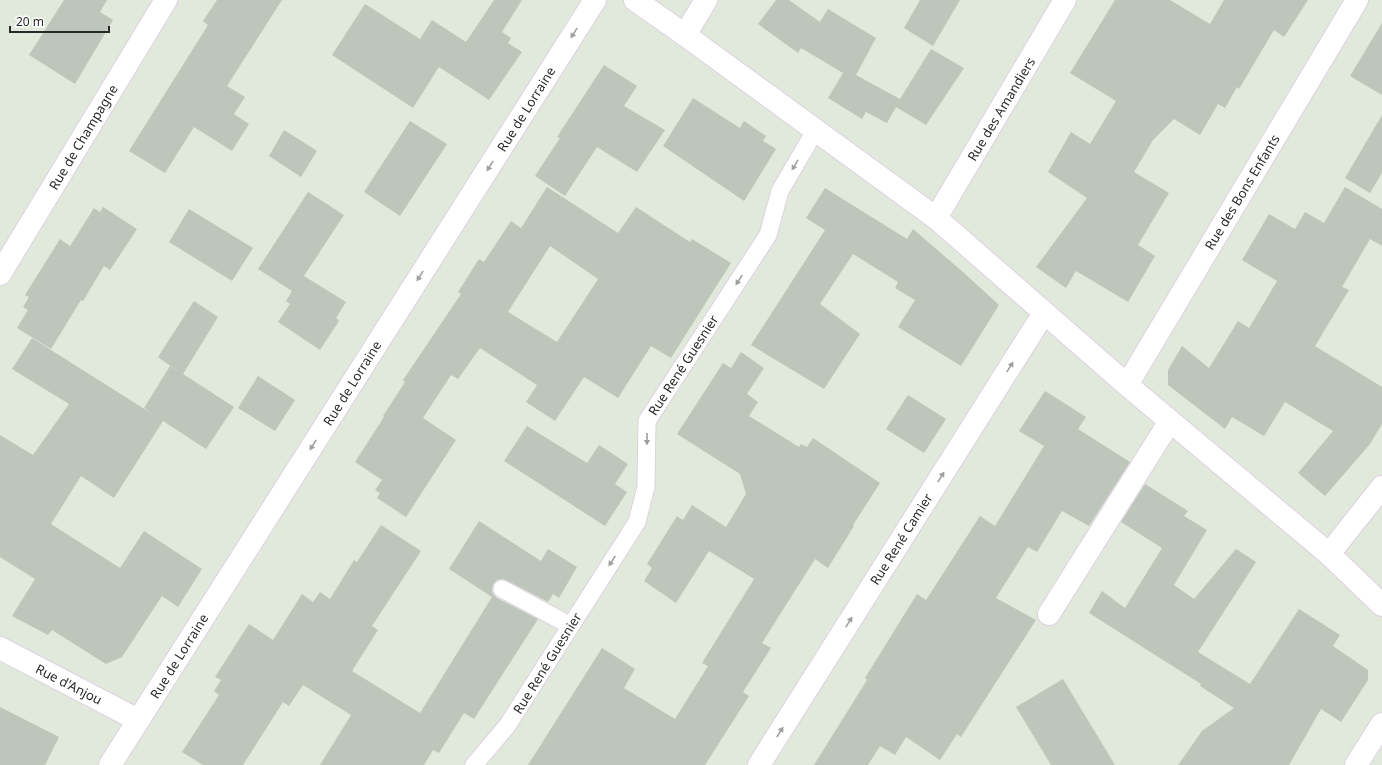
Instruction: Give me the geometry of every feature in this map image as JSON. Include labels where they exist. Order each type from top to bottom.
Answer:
[{"type":"street","name":"Rue de Champagne","points":[[0,274],[166,0]]},
{"type":"street","name":"Rue de Lorraine","points":[[110,765],[595,0]]},
{"type":"street","points":[[635,0],[936,218],[1127,385],[1329,554],[1382,605]]},
{"type":"street","points":[[685,35],[706,0]]},
{"type":"street","name":"Rue des Amandiers","points":[[936,218],[1065,0]]},
{"type":"street","name":"Rue des Bons Enfants","points":[[1127,385],[1358,0]]},
{"type":"street","name":"Rue René Camier","points":[[759,765],[1044,313]]},
{"type":"street","points":[[1049,614],[1170,421]]},
{"type":"street","points":[[1329,554],[1382,487]]},
{"type":"street","name":"Rue d'Anjou","points":[[0,648],[138,720]]},
{"type":"street","points":[[1356,765],[1382,724]]},
{"type":"lane","name":"Rue René Guesnier","points":[[474,765],[507,726],[637,522],[646,487],[647,421],[768,235],[780,191],[815,131]]},
{"type":"lane","points":[[502,589],[570,626]]},
{"type":"building","points":[[64,0],[107,0],[100,12],[113,20],[75,84],[29,55]]},
{"type":"building","points":[[217,0],[282,0],[227,86],[245,97],[234,114],[249,124],[232,151],[194,127],[165,173],[129,151],[208,25],[203,21]]},
{"type":"building","points":[[494,0],[522,0],[502,32],[511,38],[508,43],[522,52],[489,100],[439,67],[413,108],[332,55],[365,4],[420,39],[432,20],[466,42]]},
{"type":"building","points":[[776,0],[789,0],[820,22],[828,9],[876,38],[856,75],[900,99],[931,49],[964,68],[926,125],[896,107],[887,123],[866,112],[862,119],[828,98],[843,73],[801,48],[798,53],[758,24]]},
{"type":"building","points":[[920,0],[960,0],[933,46],[904,28]]},
{"type":"building","points":[[1115,0],[1170,0],[1210,24],[1224,0],[1308,0],[1284,37],[1274,30],[1239,89],[1237,87],[1225,108],[1218,104],[1200,135],[1174,119],[1153,140],[1134,172],[1169,193],[1138,245],[1155,256],[1128,302],[1076,271],[1066,288],[1036,267],[1087,198],[1048,172],[1071,132],[1090,144],[1116,101],[1070,73]]},
{"type":"building","points":[[1382,23],[1382,95],[1350,76]]},
{"type":"building","points":[[604,65],[637,86],[624,106],[665,130],[637,172],[597,147],[565,196],[535,176],[560,138],[557,137]]},
{"type":"building","points":[[693,98],[740,128],[744,121],[766,136],[763,141],[776,149],[744,201],[663,146]]},
{"type":"building","points":[[1382,115],[1382,173],[1370,193],[1345,178]]},
{"type":"building","points":[[410,121],[447,144],[400,216],[364,192]]},
{"type":"building","points":[[284,130],[317,151],[301,177],[269,156]]},
{"type":"building","points":[[547,187],[618,233],[636,207],[690,242],[692,239],[731,263],[671,358],[651,346],[618,398],[584,377],[555,421],[526,402],[537,385],[480,348],[458,379],[451,375],[423,418],[456,440],[406,517],[377,498],[380,493],[375,490],[382,480],[355,462],[405,382],[403,380],[461,294],[458,292],[479,259],[484,262],[511,221],[521,228]],"holes":[[[550,246],[598,279],[557,342],[508,312]]]},
{"type":"building","points":[[1345,187],[1382,209],[1382,246],[1370,239],[1342,287],[1349,290],[1315,346],[1382,387],[1382,424],[1370,444],[1325,496],[1298,473],[1333,431],[1285,402],[1264,436],[1232,417],[1225,429],[1168,385],[1168,370],[1182,346],[1209,368],[1238,321],[1249,328],[1277,281],[1242,260],[1269,214],[1295,229],[1305,212],[1324,223]]},
{"type":"building","points":[[825,188],[907,239],[913,229],[999,305],[961,366],[898,327],[915,300],[895,288],[898,282],[853,254],[820,304],[860,334],[824,389],[751,345],[825,230],[806,218]]},
{"type":"building","points":[[308,192],[344,215],[304,276],[346,302],[336,318],[339,321],[320,350],[278,322],[290,304],[286,301],[292,291],[258,269]]},
{"type":"building","points":[[103,207],[137,229],[110,270],[104,266],[51,349],[17,328],[28,310],[23,307],[29,297],[25,295],[60,239],[70,246],[94,208],[100,212]]},
{"type":"building","points":[[189,209],[253,248],[232,281],[169,242]]},
{"type":"building","points":[[194,301],[218,317],[183,374],[234,407],[206,449],[163,421],[114,498],[81,476],[51,524],[120,568],[144,531],[202,569],[178,607],[162,596],[122,657],[106,664],[52,630],[48,635],[12,616],[35,579],[0,557],[0,435],[33,455],[69,404],[12,369],[32,338],[157,417],[144,408],[170,366],[179,372],[158,357]]},
{"type":"building","points":[[741,352],[764,368],[747,394],[758,402],[749,416],[799,447],[801,444],[807,447],[813,438],[880,483],[828,568],[815,559],[762,643],[771,648],[743,692],[749,696],[705,765],[528,765],[602,648],[635,669],[624,688],[675,719],[708,666],[702,663],[754,579],[709,551],[676,603],[644,581],[652,568],[647,564],[677,516],[683,520],[692,505],[726,527],[746,494],[740,474],[677,434],[723,363],[731,368]]},
{"type":"building","points":[[258,376],[295,400],[275,431],[238,408]]},
{"type":"building","points":[[1045,391],[1086,417],[1078,429],[1130,462],[1089,526],[1062,511],[1037,552],[1028,547],[996,598],[1036,620],[961,737],[957,734],[940,760],[906,737],[895,755],[880,746],[868,765],[814,765],[867,680],[865,678],[917,594],[926,600],[980,516],[995,526],[1044,446],[1019,431]]},
{"type":"building","points":[[908,395],[946,419],[924,453],[886,429]]},
{"type":"building","points":[[527,426],[587,463],[599,445],[628,464],[615,484],[627,492],[605,526],[504,461]]},
{"type":"building","points":[[1145,484],[1188,511],[1184,516],[1207,530],[1174,585],[1194,599],[1236,549],[1256,562],[1198,652],[1250,684],[1299,609],[1340,635],[1333,646],[1368,670],[1368,680],[1341,722],[1321,709],[1289,765],[1178,765],[1202,731],[1234,708],[1200,686],[1201,684],[1089,613],[1102,591],[1125,608],[1162,548],[1121,522]]},
{"type":"building","points":[[479,521],[541,561],[548,549],[577,567],[559,598],[553,594],[548,602],[506,580],[497,580],[493,584],[493,594],[497,598],[538,619],[474,719],[464,713],[439,753],[433,750],[424,765],[320,765],[351,715],[303,685],[289,706],[283,702],[243,765],[203,765],[182,752],[219,695],[214,691],[221,680],[215,677],[249,624],[273,640],[302,594],[313,602],[320,592],[330,599],[354,560],[357,562],[381,525],[421,551],[372,626],[378,630],[352,671],[420,713],[492,597],[449,569]]},
{"type":"building","points":[[1063,679],[1115,765],[1051,765],[1016,707]]},
{"type":"building","points":[[0,707],[59,737],[45,765],[0,765]]}]
